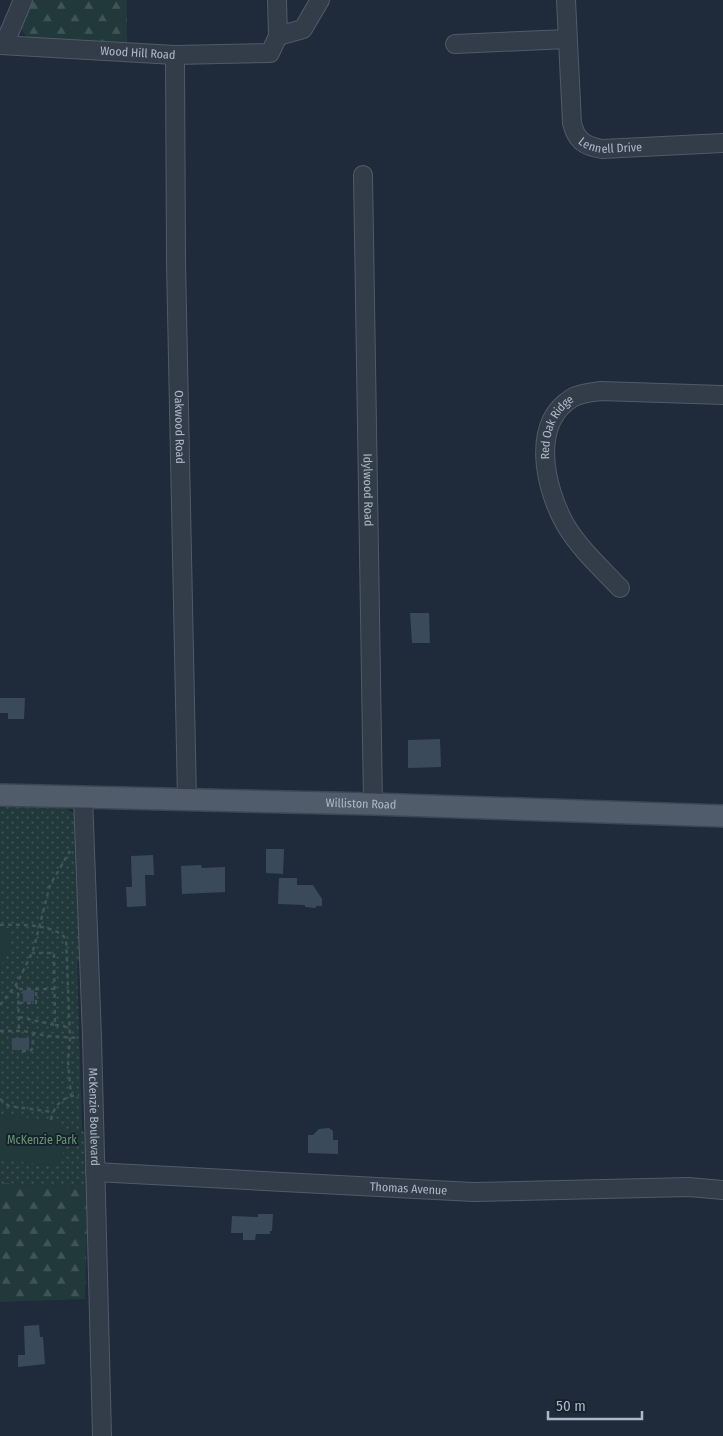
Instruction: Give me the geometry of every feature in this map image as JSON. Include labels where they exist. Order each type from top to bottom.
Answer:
[{"type":"main road","name":"Williston Road","points":[[0,795],[373,804],[723,816]]},
{"type":"street","points":[[2,45],[22,0]]},
{"type":"street","points":[[276,0],[278,36],[303,29],[320,0]]},
{"type":"street","name":"Lennell Drive","points":[[566,0],[572,122],[575,134],[582,142],[602,149],[723,143]]},
{"type":"street","name":"Wood Hill Road","points":[[2,45],[175,55],[270,53],[278,36]]},
{"type":"street","points":[[455,44],[567,39]]},
{"type":"street","name":"Oakwood Road","points":[[175,55],[187,800]]},
{"type":"street","name":"Idylwood Road","points":[[363,175],[373,804]]},
{"type":"street","name":"Red Oak Ridge","points":[[620,588],[580,545],[565,523],[554,499],[547,474],[545,448],[546,433],[552,419],[561,406],[573,397],[601,391],[723,395]]},
{"type":"street","name":"McKenzie Boulevard","points":[[83,797],[92,1037],[102,1436]]},
{"type":"street","name":"Thomas Avenue","points":[[95,1172],[473,1192],[689,1187],[723,1190]]},
{"type":"path","points":[[0,1005],[16,985],[32,953],[50,885],[71,849]]},
{"type":"path","points":[[0,924],[56,930],[66,939],[70,1030],[68,1061],[71,1096]]},
{"type":"path","points":[[32,953],[54,953],[55,1024]]},
{"type":"path","points":[[16,985],[18,989],[19,1031]]},
{"type":"path","points":[[18,989],[55,989]]},
{"type":"path","points":[[18,1003],[36,1003],[36,989]]},
{"type":"path","points":[[18,1017],[64,1026],[70,1030]]},
{"type":"path","points":[[0,1031],[19,1031],[70,1039],[92,1037]]},
{"type":"path","points":[[22,1051],[30,1051],[33,1048],[33,1033]]},
{"type":"path","points":[[51,1120],[53,1112],[60,1102],[71,1096],[93,1094]]},
{"type":"path","points":[[0,1099],[10,1106],[53,1112]]},
{"type":"green space","points":[[33,0],[127,0],[127,44],[27,37],[22,31],[22,22]]},
{"type":"green space","name":"McKenzie Park","points":[[0,806],[62,806],[77,816],[83,959],[77,962],[82,1130],[87,1135],[88,1188],[0,1183]]},
{"type":"green space","points":[[0,928],[10,928],[9,948],[0,969]]},
{"type":"green space","points":[[0,1115],[56,1121],[61,1125],[65,1135],[65,1146],[59,1163],[50,1165],[0,1160]]},
{"type":"green space","points":[[0,1183],[88,1188],[85,1299],[0,1302]]},
{"type":"building","points":[[410,613],[429,613],[430,643],[412,643]]},
{"type":"building","points":[[0,698],[25,698],[24,719],[8,719],[8,713],[0,713]]},
{"type":"building","points":[[440,739],[441,767],[408,768],[408,740]]},
{"type":"building","points":[[266,849],[284,849],[283,874],[266,873]]},
{"type":"building","points":[[153,855],[154,875],[145,875],[146,906],[127,907],[126,887],[132,887],[131,856]]},
{"type":"building","points":[[201,865],[202,868],[225,867],[225,892],[182,894],[181,866]]},
{"type":"building","points":[[279,878],[297,878],[297,885],[313,885],[322,899],[322,906],[316,906],[316,908],[305,907],[305,905],[278,904]]},
{"type":"building","points":[[23,990],[34,990],[34,1001],[23,1002]]},
{"type":"building","points":[[12,1038],[29,1038],[29,1050],[12,1050]]},
{"type":"building","points":[[329,1128],[333,1131],[333,1140],[338,1140],[338,1154],[308,1153],[308,1135],[313,1135],[319,1129]]},
{"type":"building","points":[[258,1214],[273,1214],[272,1231],[270,1231],[270,1234],[256,1234],[255,1240],[243,1240],[243,1233],[231,1233],[232,1216],[258,1217]]},
{"type":"building","points":[[39,1325],[40,1337],[43,1337],[45,1364],[18,1367],[18,1355],[25,1355],[24,1326]]}]
